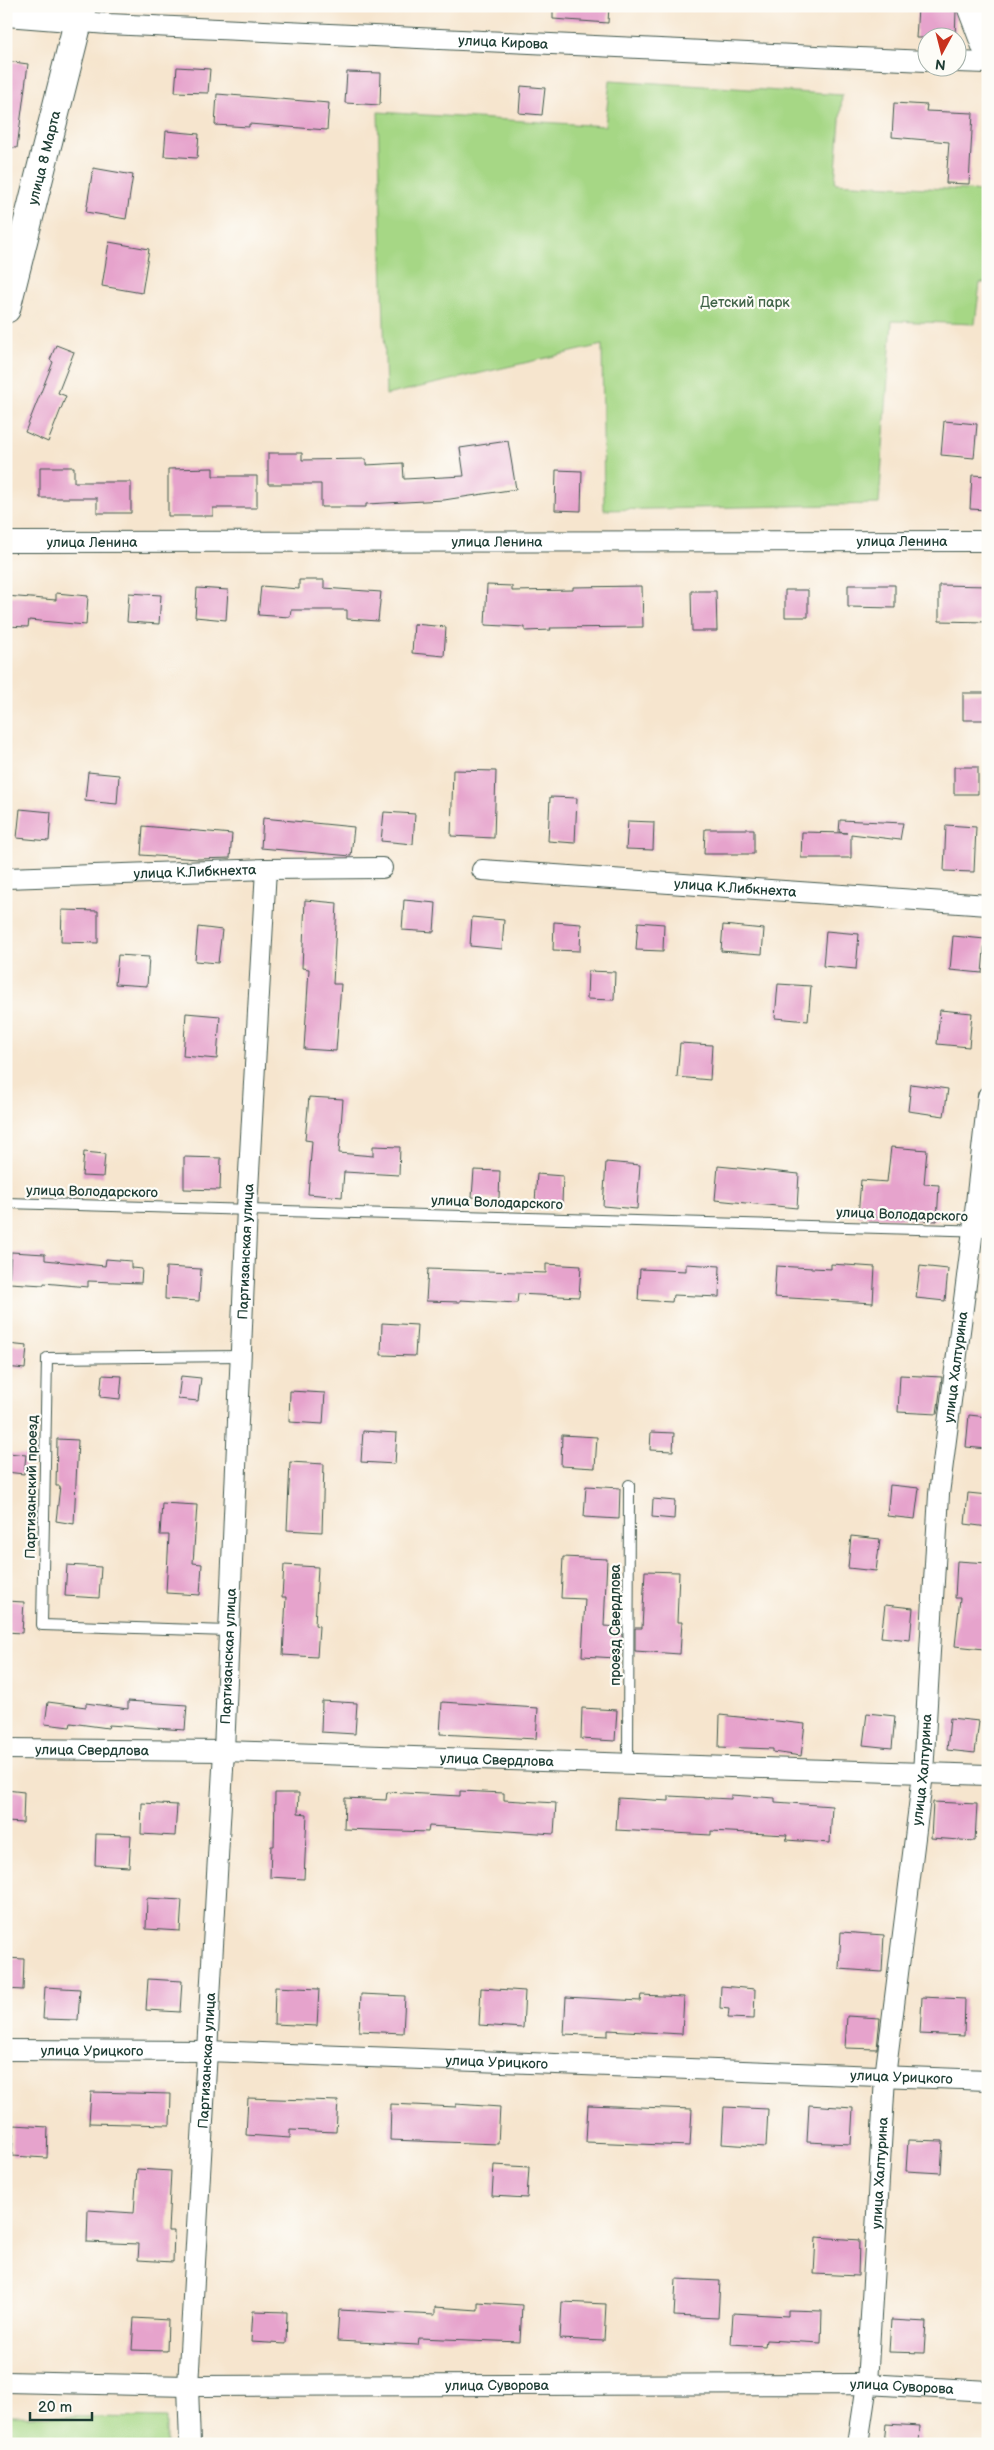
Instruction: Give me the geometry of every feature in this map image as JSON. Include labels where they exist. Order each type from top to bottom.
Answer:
[{"type":"main road","points":[[971,6],[988,51]]},
{"type":"main road","name":"улица 8 Марта","points":[[6,310],[80,14]]},
{"type":"street","name":"улица Кирова","points":[[6,16],[80,14],[916,60]]},
{"type":"street","points":[[966,62],[988,63]]},
{"type":"street","name":"улица Ленина","points":[[6,542],[988,541]]},
{"type":"street","name":"улица К.Либкнехта","points":[[6,878],[266,869],[382,868]]},
{"type":"street","name":"Партизанская улица","points":[[190,2444],[188,2386],[224,1751],[247,1208],[266,869]]},
{"type":"street","name":"улица К.Либкнехта","points":[[482,870],[988,905]]},
{"type":"street","name":"улица Халтурина","points":[[858,2444],[866,2384],[885,2077],[922,1774],[939,1494],[980,1231],[988,1096]]},
{"type":"street","name":"улица Свердлова","points":[[6,1749],[224,1751],[988,1775]]},
{"type":"street","name":"улица Урицкого","points":[[6,2050],[206,2051],[988,2080]]},
{"type":"street","name":"улица Суворова","points":[[6,2382],[188,2386],[866,2384],[988,2391]]},
{"type":"lane","name":"улица Володарского","points":[[6,1203],[247,1208],[980,1231]]},
{"type":"lane","name":"Партизанский проезд","points":[[229,1631],[42,1624],[47,1358],[240,1356]]},
{"type":"lane","name":"проезд Свердлова","points":[[628,1764],[629,1485]]},
{"type":"green space","name":"Детский парк","points":[[610,80],[842,95],[835,183],[983,191],[983,206],[988,207],[988,283],[980,283],[975,324],[892,321],[879,504],[604,510],[602,345],[386,395],[378,112],[605,126]]},
{"type":"green space","points":[[6,2416],[166,2418],[166,2444],[6,2444]]},
{"type":"building","points":[[553,6],[609,6],[608,23],[553,19]]},
{"type":"building","points":[[918,8],[956,11],[955,28],[917,28]]},
{"type":"building","points":[[6,61],[28,64],[17,148],[6,147]]},
{"type":"building","points":[[177,67],[210,69],[208,93],[175,92]]},
{"type":"building","points":[[347,72],[381,73],[380,105],[345,103]]},
{"type":"building","points":[[521,86],[545,88],[542,115],[519,113]]},
{"type":"building","points":[[217,94],[329,103],[327,130],[249,124],[249,127],[215,125]]},
{"type":"building","points":[[894,103],[927,105],[926,111],[973,113],[969,184],[946,183],[949,142],[892,137]]},
{"type":"building","points":[[166,131],[199,134],[197,158],[164,156]]},
{"type":"building","points":[[93,168],[133,175],[126,219],[86,212]]},
{"type":"building","points":[[109,242],[149,249],[142,293],[102,286]]},
{"type":"building","points":[[56,345],[74,352],[58,393],[66,396],[48,442],[25,432],[53,362],[50,360]]},
{"type":"building","points":[[944,421],[977,424],[974,458],[941,455]]},
{"type":"building","points":[[508,441],[516,489],[444,500],[366,504],[366,507],[321,507],[321,484],[268,484],[268,453],[302,453],[302,460],[366,459],[366,465],[403,463],[404,479],[464,476],[460,448]]},
{"type":"building","points":[[40,467],[74,467],[74,482],[131,482],[131,513],[97,513],[97,498],[40,498]]},
{"type":"building","points":[[213,468],[213,476],[257,476],[257,508],[213,508],[213,516],[168,516],[168,469]]},
{"type":"building","points":[[556,470],[582,471],[581,511],[555,510]]},
{"type":"building","points":[[972,475],[988,476],[988,510],[970,509]]},
{"type":"building","points":[[299,580],[324,580],[324,588],[381,592],[378,621],[347,619],[347,610],[291,610],[290,617],[258,615],[261,586],[299,589]]},
{"type":"building","points":[[487,585],[512,586],[512,591],[573,590],[573,587],[642,586],[643,627],[550,628],[551,630],[525,631],[525,627],[485,625]]},
{"type":"building","points":[[848,585],[895,585],[895,608],[848,607]]},
{"type":"building","points":[[939,585],[988,586],[988,622],[939,621]]},
{"type":"building","points":[[197,588],[228,590],[226,620],[195,617]]},
{"type":"building","points":[[785,590],[808,590],[808,617],[785,617]]},
{"type":"building","points":[[691,591],[716,591],[717,631],[692,631]]},
{"type":"building","points":[[56,593],[88,596],[86,625],[29,620],[28,627],[6,626],[6,596],[56,600]]},
{"type":"building","points":[[129,593],[161,595],[159,624],[127,622]]},
{"type":"building","points":[[414,624],[446,627],[444,656],[412,653]]},
{"type":"building","points":[[963,693],[986,693],[986,720],[963,720]]},
{"type":"building","points":[[954,767],[978,767],[978,794],[954,794]]},
{"type":"building","points":[[453,770],[496,771],[494,838],[451,836]]},
{"type":"building","points":[[88,772],[119,775],[117,804],[85,801]]},
{"type":"building","points":[[550,797],[577,798],[575,843],[548,841]]},
{"type":"building","points":[[20,809],[51,812],[49,841],[17,838]]},
{"type":"building","points":[[384,812],[415,814],[413,844],[381,841]]},
{"type":"building","points":[[263,818],[354,827],[351,856],[261,848]]},
{"type":"building","points":[[840,820],[903,823],[900,840],[851,834],[851,858],[801,858],[802,832],[847,833],[839,832]]},
{"type":"building","points":[[628,821],[654,822],[653,850],[626,849]]},
{"type":"building","points":[[946,825],[976,827],[974,872],[944,871]]},
{"type":"building","points":[[143,826],[232,834],[230,858],[198,859],[141,855]]},
{"type":"building","points":[[705,829],[754,829],[754,854],[704,854]]},
{"type":"building","points":[[305,900],[337,903],[333,984],[341,984],[336,1051],[304,1049],[309,969],[302,968]]},
{"type":"building","points":[[404,900],[436,903],[434,932],[402,930]]},
{"type":"building","points":[[62,910],[98,911],[98,943],[61,942]]},
{"type":"building","points":[[472,917],[504,920],[502,949],[470,946]]},
{"type":"building","points":[[554,922],[581,924],[580,951],[553,950]]},
{"type":"building","points":[[638,922],[664,924],[663,951],[636,950]]},
{"type":"building","points":[[723,925],[764,929],[762,954],[721,951]]},
{"type":"building","points":[[198,927],[222,930],[218,963],[195,961]]},
{"type":"building","points":[[826,931],[859,934],[856,969],[823,966]]},
{"type":"building","points":[[953,936],[985,939],[982,973],[950,970]]},
{"type":"building","points":[[118,955],[149,957],[147,986],[115,984]]},
{"type":"building","points":[[588,971],[615,972],[614,1000],[587,999]]},
{"type":"building","points":[[778,984],[811,986],[808,1021],[775,1018]]},
{"type":"building","points":[[940,1010],[972,1013],[969,1047],[937,1044]]},
{"type":"building","points":[[186,1013],[220,1016],[217,1059],[183,1056]]},
{"type":"building","points":[[680,1043],[712,1045],[710,1080],[677,1077]]},
{"type":"building","points":[[911,1084],[948,1089],[944,1116],[908,1111]]},
{"type":"building","points":[[309,1097],[343,1099],[339,1153],[373,1156],[373,1146],[400,1147],[399,1175],[344,1172],[342,1197],[308,1194],[312,1141],[305,1140]]},
{"type":"building","points":[[891,1147],[927,1150],[924,1184],[939,1185],[937,1221],[858,1216],[861,1180],[887,1182]]},
{"type":"building","points":[[84,1152],[105,1154],[103,1177],[82,1176]]},
{"type":"building","points":[[184,1157],[221,1158],[220,1190],[184,1189]]},
{"type":"building","points":[[606,1162],[640,1165],[637,1209],[603,1206]]},
{"type":"building","points":[[718,1166],[799,1174],[797,1208],[715,1200]]},
{"type":"building","points":[[474,1170],[500,1171],[499,1199],[472,1197]]},
{"type":"building","points":[[537,1174],[563,1176],[562,1203],[535,1202]]},
{"type":"building","points":[[11,1252],[45,1254],[45,1260],[105,1266],[106,1259],[131,1261],[131,1268],[142,1269],[141,1283],[88,1281],[88,1287],[44,1283],[44,1285],[9,1283]]},
{"type":"building","points":[[546,1264],[581,1266],[579,1297],[518,1294],[517,1303],[460,1300],[460,1302],[426,1301],[428,1269],[546,1273]]},
{"type":"building","points":[[686,1264],[720,1266],[719,1297],[673,1295],[672,1302],[638,1300],[640,1269],[686,1271]]},
{"type":"building","points":[[831,1264],[875,1267],[873,1303],[774,1297],[776,1266],[831,1269]]},
{"type":"building","points":[[920,1266],[948,1269],[945,1301],[916,1298]]},
{"type":"building","points":[[166,1267],[201,1269],[199,1301],[165,1299]]},
{"type":"building","points":[[382,1323],[417,1325],[415,1356],[381,1355]]},
{"type":"building","points":[[8,1344],[27,1346],[25,1369],[6,1367]]},
{"type":"building","points":[[102,1375],[122,1376],[120,1399],[100,1397]]},
{"type":"building","points":[[900,1375],[942,1377],[937,1414],[898,1412]]},
{"type":"building","points":[[181,1376],[201,1378],[198,1401],[178,1399]]},
{"type":"building","points":[[290,1391],[325,1393],[323,1424],[289,1422]]},
{"type":"building","points":[[969,1415],[988,1417],[988,1449],[966,1447]]},
{"type":"building","points":[[363,1431],[397,1433],[395,1464],[361,1462]]},
{"type":"building","points":[[651,1432],[674,1433],[673,1451],[650,1450]]},
{"type":"building","points":[[562,1435],[597,1437],[595,1468],[561,1466]]},
{"type":"building","points":[[57,1439],[78,1440],[74,1524],[56,1521],[60,1486],[56,1486]]},
{"type":"building","points":[[9,1453],[26,1455],[24,1474],[6,1472]]},
{"type":"building","points":[[290,1462],[324,1464],[322,1532],[287,1530]]},
{"type":"building","points":[[890,1485],[919,1488],[915,1519],[887,1516]]},
{"type":"building","points":[[586,1486],[620,1488],[619,1519],[584,1517]]},
{"type":"building","points":[[968,1493],[988,1495],[988,1527],[965,1524]]},
{"type":"building","points":[[653,1499],[675,1501],[674,1519],[652,1517]]},
{"type":"building","points":[[162,1503],[197,1505],[193,1563],[202,1564],[200,1595],[166,1593],[169,1535],[160,1535]]},
{"type":"building","points":[[851,1536],[880,1539],[876,1571],[848,1568]]},
{"type":"building","points":[[563,1557],[607,1559],[604,1626],[622,1627],[622,1651],[617,1650],[616,1658],[582,1656],[585,1599],[561,1598]]},
{"type":"building","points":[[957,1561],[988,1563],[988,1611],[984,1649],[955,1646],[960,1598],[955,1598]]},
{"type":"building","points":[[67,1565],[101,1567],[99,1598],[65,1596]]},
{"type":"building","points":[[284,1565],[318,1567],[315,1625],[319,1626],[317,1657],[283,1655],[286,1597],[282,1597]]},
{"type":"building","points":[[645,1571],[679,1572],[677,1622],[682,1622],[680,1654],[635,1651],[635,1628],[642,1628]]},
{"type":"building","points":[[6,1601],[24,1602],[22,1633],[6,1632]]},
{"type":"building","points":[[885,1605],[913,1608],[910,1640],[881,1637]]},
{"type":"building","points":[[128,1701],[187,1705],[185,1730],[109,1725],[108,1728],[71,1723],[70,1727],[45,1724],[48,1702],[86,1707],[86,1703],[128,1709]]},
{"type":"building","points":[[322,1701],[357,1703],[355,1734],[321,1732]]},
{"type":"building","points":[[442,1702],[538,1708],[536,1739],[440,1734]]},
{"type":"building","points":[[582,1708],[617,1710],[615,1741],[581,1739]]},
{"type":"building","points":[[867,1713],[895,1716],[892,1748],[863,1745]]},
{"type":"building","points":[[720,1715],[805,1724],[801,1756],[773,1752],[773,1749],[719,1747]]},
{"type":"building","points":[[950,1718],[979,1721],[975,1753],[947,1750]]},
{"type":"building","points":[[6,1790],[24,1792],[23,1823],[6,1822]]},
{"type":"building","points":[[460,1791],[504,1793],[504,1800],[556,1803],[554,1834],[429,1826],[428,1832],[344,1829],[345,1798],[386,1800],[387,1792],[460,1796]]},
{"type":"building","points":[[275,1793],[299,1793],[298,1813],[307,1814],[304,1879],[270,1877],[271,1846],[274,1846]]},
{"type":"building","points":[[731,1795],[775,1798],[775,1802],[832,1806],[830,1843],[786,1840],[787,1835],[711,1831],[711,1835],[616,1830],[618,1798],[669,1801],[669,1796],[731,1799]]},
{"type":"building","points":[[933,1802],[977,1804],[975,1841],[931,1838]]},
{"type":"building","points":[[142,1803],[177,1805],[175,1836],[141,1834]]},
{"type":"building","points":[[96,1834],[131,1835],[129,1867],[95,1865]]},
{"type":"building","points":[[147,1898],[182,1900],[180,1931],[146,1929]]},
{"type":"building","points":[[841,1932],[884,1935],[882,1972],[839,1969]]},
{"type":"building","points":[[6,1958],[24,1959],[23,1990],[6,1989]]},
{"type":"building","points":[[148,1979],[182,1981],[180,2012],[146,2010]]},
{"type":"building","points":[[721,1986],[755,1989],[754,2019],[728,2018],[729,2009],[720,2008]]},
{"type":"building","points":[[45,1987],[80,1989],[78,2020],[43,2019]]},
{"type":"building","points":[[275,1987],[319,1989],[317,2026],[274,2024]]},
{"type":"building","points":[[481,1988],[525,1991],[523,2028],[479,2025]]},
{"type":"building","points":[[361,1994],[405,1996],[403,2033],[359,2031]]},
{"type":"building","points":[[641,1995],[684,1997],[682,2034],[608,2030],[608,2036],[564,2034],[566,1997],[640,2001]]},
{"type":"building","points":[[922,1997],[965,1999],[964,2036],[920,2034]]},
{"type":"building","points":[[847,2016],[880,2018],[877,2049],[845,2048]]},
{"type":"building","points":[[91,2092],[171,2094],[170,2125],[89,2123]]},
{"type":"building","points":[[248,2098],[338,2101],[336,2132],[290,2130],[290,2138],[246,2135]]},
{"type":"building","points":[[391,2104],[456,2107],[456,2104],[500,2107],[498,2144],[390,2140]]},
{"type":"building","points":[[588,2105],[692,2109],[690,2146],[586,2142]]},
{"type":"building","points":[[809,2105],[853,2108],[851,2144],[807,2142]]},
{"type":"building","points":[[724,2107],[768,2109],[766,2147],[722,2144]]},
{"type":"building","points":[[14,2125],[48,2127],[47,2158],[12,2156]]},
{"type":"building","points":[[908,2140],[943,2141],[941,2173],[906,2171]]},
{"type":"building","points":[[494,2165],[529,2167],[527,2198],[492,2196]]},
{"type":"building","points":[[137,2169],[171,2171],[168,2231],[174,2231],[173,2262],[138,2260],[139,2244],[87,2242],[88,2210],[134,2213]]},
{"type":"building","points":[[816,2237],[859,2240],[858,2276],[814,2274]]},
{"type":"building","points":[[676,2279],[720,2281],[718,2318],[674,2316]]},
{"type":"building","points":[[478,2302],[522,2305],[520,2342],[419,2338],[418,2345],[337,2341],[339,2310],[435,2315],[435,2307],[478,2310]]},
{"type":"building","points":[[562,2302],[606,2304],[604,2341],[560,2339]]},
{"type":"building","points":[[788,2310],[822,2311],[821,2343],[766,2340],[765,2346],[731,2344],[733,2313],[788,2316]]},
{"type":"building","points":[[253,2311],[287,2312],[286,2344],[251,2342]]},
{"type":"building","points":[[134,2318],[168,2320],[167,2351],[132,2350]]},
{"type":"building","points":[[891,2320],[926,2322],[924,2353],[889,2352]]},
{"type":"building","points":[[886,2424],[920,2426],[919,2444],[884,2444]]}]
